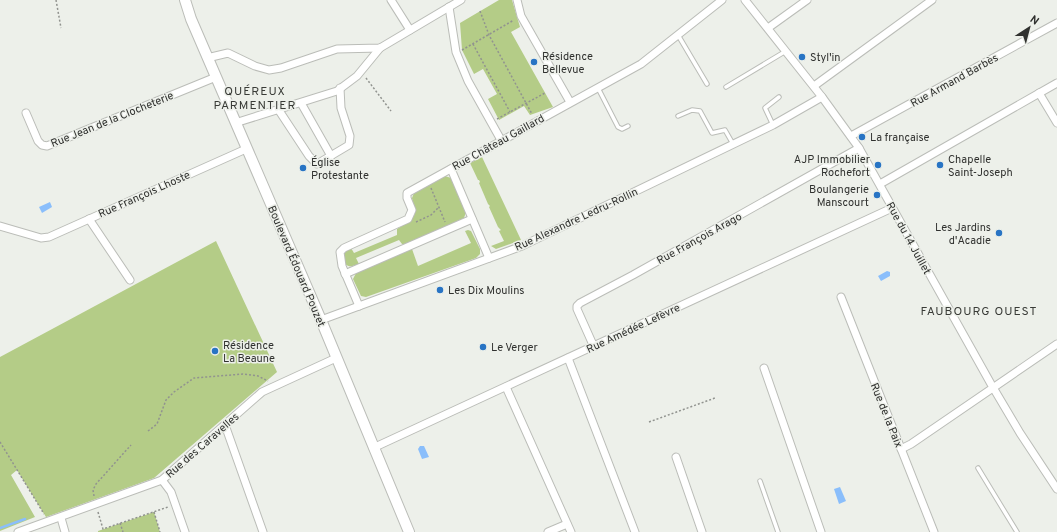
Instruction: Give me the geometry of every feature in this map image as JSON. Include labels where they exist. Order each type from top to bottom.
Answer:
[{"type":"street","name":"Boulevard Édouard Pouzet","points":[[185,0],[190,19],[321,320],[409,532]]},
{"type":"street","points":[[391,0],[410,30]]},
{"type":"street","points":[[235,123],[301,103],[340,88],[361,71],[380,48],[461,0]]},
{"type":"street","points":[[517,0],[521,16],[570,102]]},
{"type":"street","name":"Rue Château Gaillard","points":[[402,222],[408,219],[412,212],[406,195],[501,140],[648,60],[678,34],[722,0]]},
{"type":"street","name":"Rue du 14 Juillet","points":[[744,0],[814,86],[859,148],[993,388],[1020,433],[1057,489]]},
{"type":"street","points":[[768,28],[807,0]]},
{"type":"street","points":[[814,86],[932,0]]},
{"type":"street","points":[[449,7],[456,53],[468,81],[501,140]]},
{"type":"street","name":"Rue Armand Barbès","points":[[851,136],[1057,24]]},
{"type":"street","points":[[207,58],[228,53],[254,66],[269,70],[281,68],[337,49],[380,48]]},
{"type":"street","name":"Rue Jean de la Clocheterie","points":[[26,113],[38,141],[42,145],[46,146],[216,77]]},
{"type":"street","points":[[880,184],[1057,83]]},
{"type":"street","points":[[278,109],[309,156],[317,164],[349,145],[350,136],[341,108],[340,88]]},
{"type":"street","points":[[1040,93],[1057,123]]},
{"type":"street","name":"Rue Alexandre Ledru-Rollin","points":[[321,320],[522,246],[773,125],[822,97]]},
{"type":"street","points":[[301,103],[331,156]]},
{"type":"street","name":"Rue François Arago","points":[[594,346],[577,306],[580,303],[633,275],[859,148]]},
{"type":"street","name":"Rue François Lhoste","points":[[0,226],[41,238],[49,237],[246,149]]},
{"type":"street","points":[[451,169],[489,258]]},
{"type":"street","name":"Rue Amédée Lefèvre","points":[[373,448],[892,208]]},
{"type":"street","points":[[89,218],[130,280]]},
{"type":"street","points":[[345,274],[472,219]]},
{"type":"street","points":[[359,306],[340,260],[341,250],[402,222]]},
{"type":"street","name":"Rue de la Paix","points":[[841,297],[934,532]]},
{"type":"street","points":[[901,449],[911,444],[1057,344]]},
{"type":"street","name":"Rue des Caravelles","points":[[18,532],[61,518],[162,480],[262,392],[274,385],[336,358]]},
{"type":"street","points":[[568,358],[635,532]]},
{"type":"street","points":[[764,368],[821,532]]},
{"type":"street","points":[[506,387],[571,532]]},
{"type":"street","points":[[225,425],[263,532]]},
{"type":"street","points":[[676,457],[702,532]]},
{"type":"street","points":[[162,480],[171,492],[185,532]]},
{"type":"street","points":[[61,518],[66,532]]},
{"type":"street","points":[[548,532],[567,524]]},
{"type":"lane","points":[[678,34],[707,84]]},
{"type":"lane","points":[[726,87],[786,51]]},
{"type":"lane","points":[[598,87],[618,127],[622,128],[628,126]]},
{"type":"lane","points":[[773,125],[765,108],[779,97]]},
{"type":"lane","points":[[678,116],[692,110],[700,111],[712,132],[725,130],[733,144]]},
{"type":"lane","points":[[978,468],[1017,532]]},
{"type":"lane","points":[[760,481],[778,532]]},
{"type":"path","points":[[56,0],[61,28]]},
{"type":"path","points":[[480,11],[489,35],[536,121]]},
{"type":"path","points":[[456,53],[521,16]]},
{"type":"path","points":[[473,44],[510,112]]},
{"type":"path","points":[[361,71],[392,111]]},
{"type":"path","points":[[491,122],[545,92]]},
{"type":"path","points":[[428,181],[448,229]]},
{"type":"path","points":[[402,222],[417,222],[431,215],[439,207]]},
{"type":"path","points":[[148,431],[156,424],[166,400],[174,392],[194,378],[251,374],[258,376],[274,385]]},
{"type":"path","points":[[649,422],[715,398]]},
{"type":"path","points":[[0,442],[49,522]]},
{"type":"path","points":[[131,446],[96,484],[93,490],[103,529],[175,504]]},
{"type":"path","points":[[154,512],[160,532]]},
{"type":"path","points":[[120,523],[123,532]]},
{"type":"green space","points":[[499,0],[512,0],[520,27],[511,32],[553,107],[530,115],[524,106],[499,120],[488,99],[497,94],[483,69],[474,74],[462,50],[460,23]]},
{"type":"green space","points":[[482,157],[521,240],[496,249],[491,246],[504,241],[499,231],[501,230],[498,227],[479,183],[480,182],[470,163]]},
{"type":"green space","points":[[445,176],[451,178],[466,212],[464,218],[406,244],[402,244],[399,240],[356,258],[359,264],[350,266],[345,264],[344,252],[351,248],[354,253],[397,235],[397,229],[410,221],[415,214],[412,198],[414,193]]},
{"type":"green space","points":[[465,231],[471,231],[480,249],[480,254],[476,258],[366,297],[361,296],[353,279],[356,273],[412,249],[418,266],[471,243]]},
{"type":"green space","points":[[216,241],[277,372],[154,478],[46,517],[17,470],[11,475],[35,517],[0,531],[0,357]]},
{"type":"green space","points":[[154,512],[160,532],[98,532],[98,531]]},
{"type":"water","points":[[50,202],[52,207],[42,213],[39,207]]},
{"type":"water","points":[[887,271],[890,272],[890,276],[881,281],[878,276]]},
{"type":"water","points":[[420,446],[424,446],[429,457],[422,459],[418,449]]},
{"type":"water","points":[[840,487],[846,501],[839,504],[834,489]]},
{"type":"waterway","points":[[0,528],[25,519]]},
{"type":"place","name":"Styl'in","points":[[802,57]]},
{"type":"place","name":"Résidence Bellevue","points":[[534,62]]},
{"type":"place","name":"La française","points":[[862,137]]},
{"type":"place","name":"AJP Immobilier Rochefort","points":[[878,165]]},
{"type":"place","name":"Chapelle Saint-Joseph","points":[[940,165]]},
{"type":"place","name":"Église Protestante","points":[[303,168]]},
{"type":"place","name":"Boulangerie Manscourt","points":[[877,195]]},
{"type":"place","name":"Les Jardins d'Acadie","points":[[999,233]]},
{"type":"place","name":"Les Dix Moulins","points":[[440,290]]},
{"type":"place","name":"Le Verger","points":[[483,347]]},
{"type":"place","name":"Résidence La Beaune","points":[[215,351]]},
{"type":"district","name":"QUÉREUX PARMENTIER","points":[[255,98]]},
{"type":"district","name":"FAUBOURG OUEST","points":[[979,311]]}]
